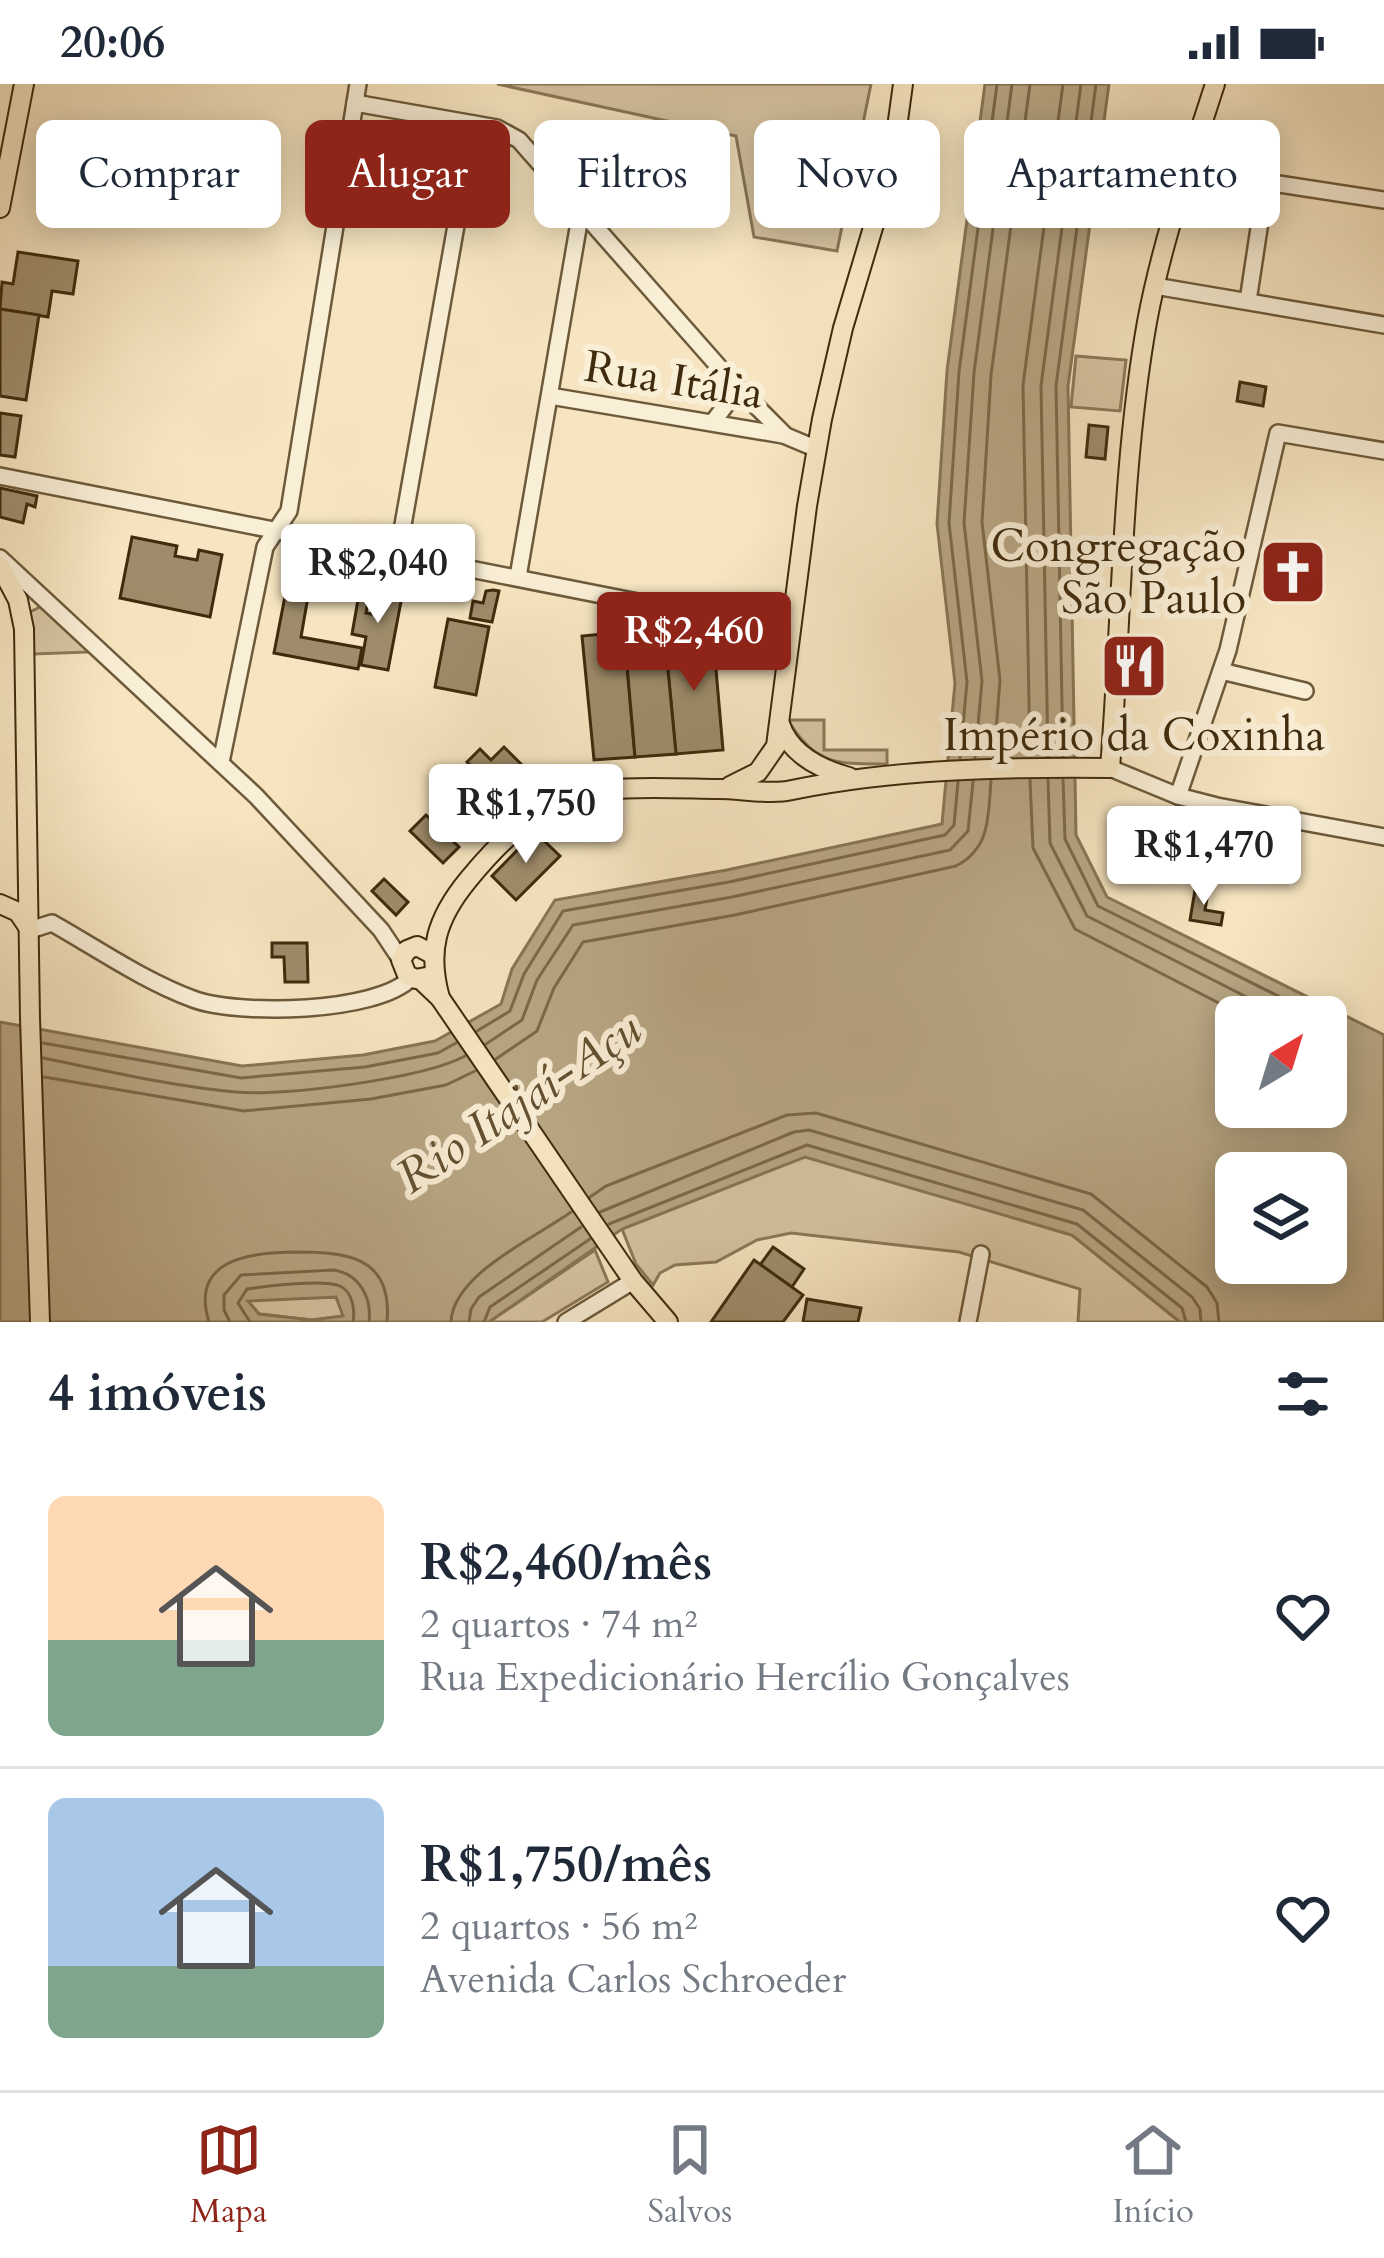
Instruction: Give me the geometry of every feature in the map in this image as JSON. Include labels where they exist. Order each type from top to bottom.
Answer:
[{"type":"main road","points":[[1,196],[24,84]]},
{"type":"main road","points":[[792,788],[770,782],[770,759],[780,724],[817,449],[843,328],[892,164],[903,84]]},
{"type":"main road","points":[[668,1322],[619,1261],[419,962],[462,888],[495,850],[524,823],[561,800],[605,788],[792,788],[857,778],[1109,768],[1130,451],[1156,286],[1215,84]]},
{"type":"main road","points":[[0,562],[23,615],[40,1322]]},
{"type":"main road","points":[[780,724],[808,772],[792,788]]},
{"type":"main road","points":[[718,789],[746,780],[784,749],[857,778]]},
{"type":"main road","points":[[0,904],[29,886]]},
{"type":"main road","points":[[0,904],[18,912],[30,930]]},
{"type":"street","points":[[221,762],[265,547],[289,511],[358,84]]},
{"type":"street","points":[[355,103],[451,120]]},
{"type":"street","points":[[510,135],[534,157]]},
{"type":"street","points":[[1248,301],[1266,182],[1384,200]]},
{"type":"street","points":[[398,553],[456,228]]},
{"type":"street","points":[[518,577],[578,228]]},
{"type":"street","points":[[596,228],[734,384],[786,436],[817,449]]},
{"type":"street","points":[[1156,286],[1384,325]]},
{"type":"street","points":[[713,422],[734,384]]},
{"type":"street","name":"Rua Itália","points":[[550,396],[786,436]]},
{"type":"street","points":[[1178,796],[1221,671],[1278,433],[1384,451]]},
{"type":"street","points":[[0,476],[789,632]]},
{"type":"street","points":[[0,562],[221,762],[382,930],[419,962],[395,992],[365,1002],[226,1006],[196,1001],[162,985],[52,923],[30,930]]},
{"type":"street","points":[[1221,671],[1305,692]]},
{"type":"street","points":[[1109,768],[1178,796],[1384,837]]},
{"type":"street","points":[[968,1322],[981,1254]]},
{"type":"street","points":[[569,1321],[633,1281]]},
{"type":"shaded area","points":[[497,84],[871,84],[864,120],[754,120],[754,228],[842,228],[837,251],[754,237],[730,120],[662,120]]},
{"type":"shaded area","points":[[1076,356],[1126,360],[1120,411],[1071,407]]},
{"type":"shaded area","points":[[42,606],[91,652],[33,654],[30,612]]},
{"type":"shaded area","points":[[788,720],[824,720],[824,750],[887,750],[887,764],[830,759],[808,746]]},
{"type":"shaded area","points":[[805,1156],[1072,1235],[1180,1322],[1078,1322],[1080,1289],[959,1252],[791,1233],[757,1240],[716,1262],[675,1265],[660,1273],[653,1285],[636,1264],[622,1229]]},
{"type":"shaded area","points":[[595,1250],[608,1282],[542,1322],[489,1322]]},
{"type":"shaded area","points":[[336,1297],[344,1316],[312,1320],[259,1314],[247,1300]]},
{"type":"water","points":[[985,84],[1109,84],[1104,120],[980,120]]},
{"type":"water","name":"Rio Itajaí-Açu","points":[[966,228],[1089,228],[1068,386],[1076,835],[1107,897],[1306,996],[1215,996],[1215,1128],[1347,1128],[1347,1017],[1384,1035],[1384,1322],[1180,1322],[1072,1235],[805,1157],[622,1229],[489,1322],[0,1322],[0,1022],[242,1066],[363,1055],[435,1041],[501,1004],[512,969],[555,900],[727,870],[942,824],[955,683],[937,524],[947,371]],"holes":[[[336,1297],[343,1316],[312,1320],[259,1314],[248,1301]]]},
{"type":"building","points":[[18,252],[78,261],[73,294],[52,291],[48,317],[0,309],[2,282],[13,284]]},
{"type":"building","points":[[0,309],[39,315],[26,400],[0,396]]},
{"type":"building","points":[[1240,382],[1266,387],[1263,406],[1237,401]]},
{"type":"building","points":[[0,413],[21,416],[15,457],[0,455]]},
{"type":"building","points":[[1089,425],[1108,427],[1105,459],[1086,457]]},
{"type":"building","points":[[0,488],[37,496],[35,507],[27,504],[23,523],[0,517]]},
{"type":"building","points":[[132,537],[177,546],[175,556],[197,560],[199,550],[222,555],[210,617],[120,598]]},
{"type":"building","name":"Congregação São Paulo","points":[[1276,553],[1317,563],[1311,587],[1270,577],[1270,560]]},
{"type":"building","points":[[292,560],[374,575],[369,596],[310,585],[301,637],[362,648],[358,669],[274,653]]},
{"type":"building","points":[[376,585],[403,591],[388,670],[361,665],[366,637],[352,634],[359,594],[369,596],[366,613],[371,614]]},
{"type":"building","points":[[486,591],[499,591],[492,622],[470,618],[473,601],[483,603]]},
{"type":"building","points":[[448,619],[489,627],[476,695],[435,687]]},
{"type":"building","points":[[624,632],[635,757],[594,760],[582,636]]},
{"type":"building","points":[[713,635],[723,750],[676,754],[665,639]]},
{"type":"building","points":[[665,639],[676,754],[635,757],[625,642]]},
{"type":"building","points":[[504,747],[534,777],[513,799],[502,788],[497,793],[467,762],[480,749],[491,760]]},
{"type":"building","points":[[426,815],[459,847],[443,863],[410,831]]},
{"type":"building","points":[[535,832],[560,856],[516,900],[492,876]]},
{"type":"building","points":[[384,879],[408,902],[396,915],[372,891]]},
{"type":"building","points":[[1196,884],[1209,887],[1205,910],[1223,913],[1221,925],[1190,920]]},
{"type":"building","points":[[272,943],[307,943],[308,982],[285,982],[284,957],[272,957]]},
{"type":"building","points":[[773,1247],[804,1269],[792,1287],[760,1265]]},
{"type":"building","points":[[754,1260],[803,1295],[783,1322],[711,1322]]},
{"type":"building","points":[[807,1299],[861,1308],[858,1322],[803,1322]]},
{"type":"place","name":"Congregação São Paulo","points":[[1293,572]]},
{"type":"place","name":"Império da Coxinha","points":[[1134,666]]}]
